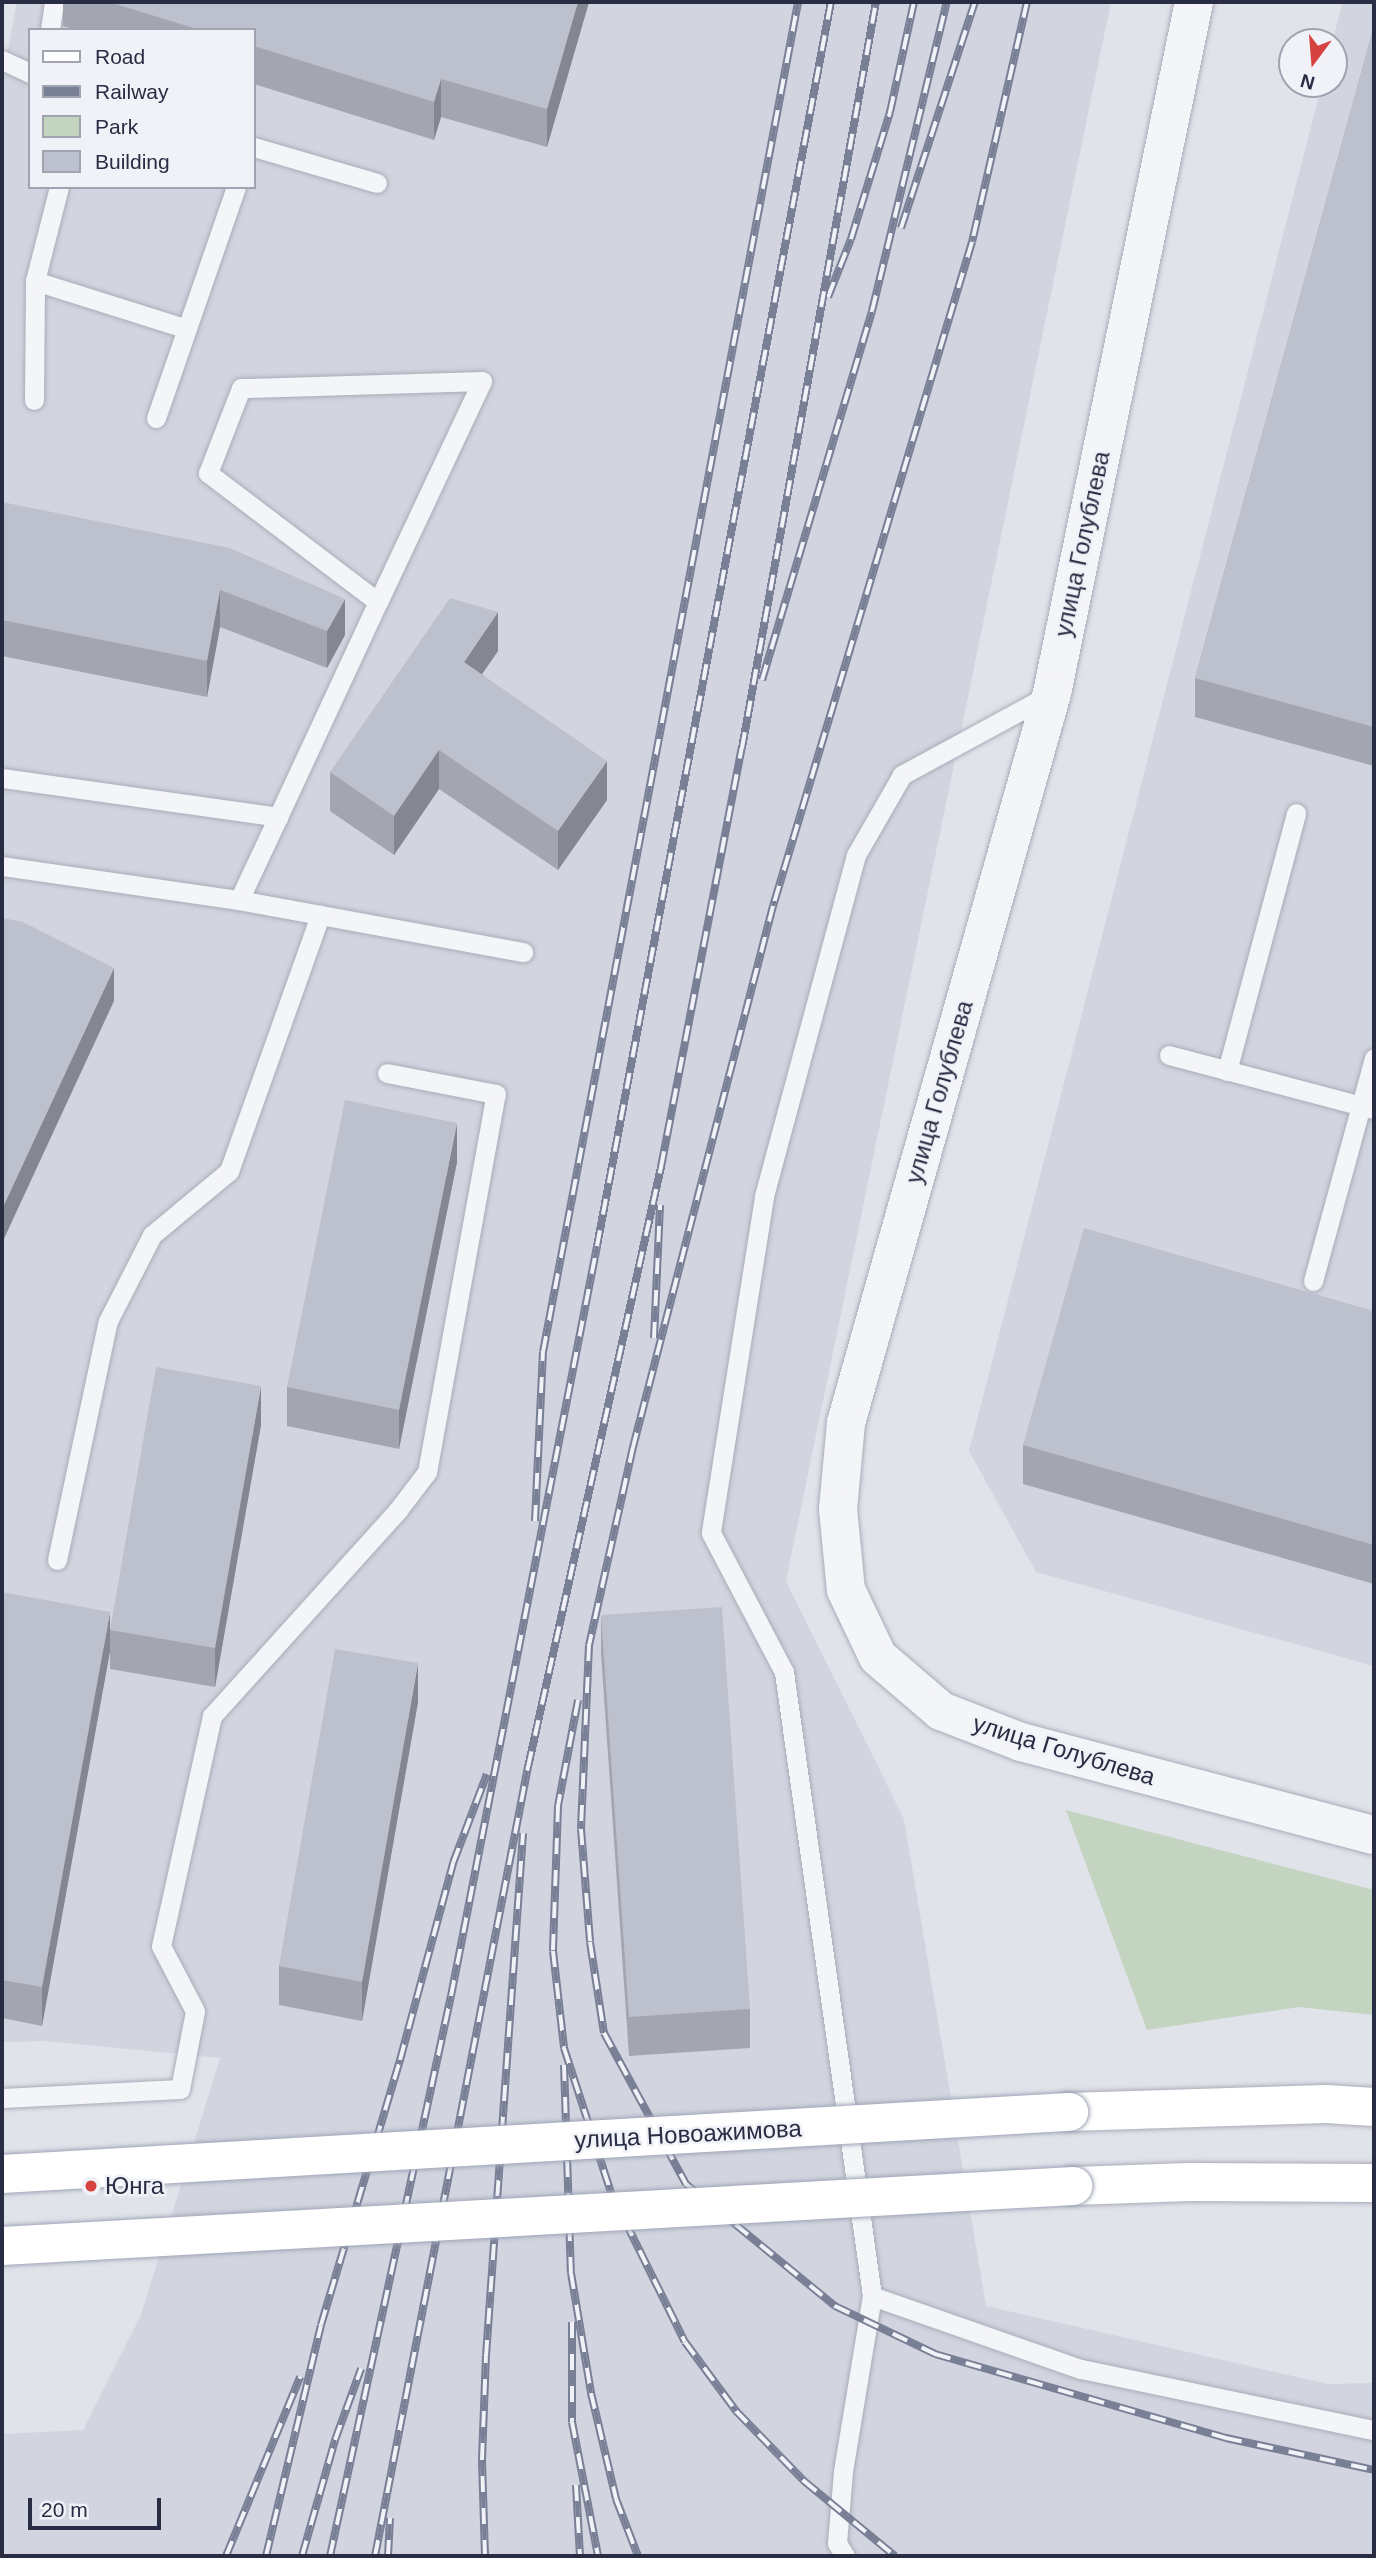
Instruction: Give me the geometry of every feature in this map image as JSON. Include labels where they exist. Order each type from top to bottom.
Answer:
[{"type":"main road","name":"улица Новоажимова","points":[[2,2174],[1069,2112],[1326,2104],[1374,2107]]},
{"type":"main road","points":[[2,2246],[1073,2186],[1243,2182],[1374,2183]]},
{"type":"street","name":"улица Голублева","points":[[1194,2],[1052,693],[846,1423],[838,1509],[846,1590],[878,1657],[942,1711],[1021,1742],[1374,1835]]},
{"type":"lane","points":[[50,28],[54,2]]},
{"type":"lane","points":[[2,60],[28,72]]},
{"type":"lane","points":[[256,148],[377,183]]},
{"type":"lane","points":[[34,400],[35,281],[58,189]]},
{"type":"lane","points":[[156,418],[235,189]]},
{"type":"lane","points":[[35,281],[187,329]]},
{"type":"lane","points":[[239,900],[482,381],[241,388],[208,473],[378,602]]},
{"type":"lane","points":[[845,2556],[837,2543],[843,2471],[872,2295],[784,1672],[711,1533],[764,1197],[856,855],[902,775],[1052,693]]},
{"type":"lane","points":[[2,778],[278,817]]},
{"type":"lane","points":[[1227,1070],[1296,813]]},
{"type":"lane","points":[[2,866],[239,900],[523,952]]},
{"type":"lane","points":[[57,1560],[108,1321],[152,1235],[229,1171],[320,915]]},
{"type":"lane","points":[[1169,1055],[1367,1107]]},
{"type":"lane","points":[[1313,1281],[1367,1107],[1374,1058]]},
{"type":"lane","points":[[2,2098],[180,2089],[195,2011],[161,1946],[212,1716],[398,1510],[427,1472],[496,1094],[387,1073]]},
{"type":"lane","points":[[872,2295],[1081,2369],[1374,2430]]},
{"type":"shaded area","points":[[17,2],[1111,2],[786,1581],[904,1819],[986,2306],[1328,2384],[1374,2383],[1374,2556],[2,2556],[2,2434],[83,2430],[141,2315],[220,2058],[46,2041],[2,2042],[2,82]]},
{"type":"shaded area","points":[[1343,2],[1374,2],[1374,1666],[1036,1572],[969,1451],[1318,98],[1348,98],[1348,28],[1336,28]]},
{"type":"green space","points":[[1066,1810],[1374,1890],[1374,2015],[1299,2007],[1147,2030]]},
{"type":"building","points":[[109,2],[578,2],[547,109],[441,79],[434,102],[256,47],[256,28],[194,28]]},
{"type":"building","points":[[1374,26],[1374,727],[1195,678]]},
{"type":"building","points":[[2,502],[230,548],[345,599],[327,631],[220,590],[207,661],[2,620]]},
{"type":"building","points":[[450,598],[498,612],[464,662],[607,761],[558,831],[439,750],[394,816],[330,772]]},
{"type":"building","points":[[2,918],[23,922],[114,968],[2,1209]]},
{"type":"building","points":[[345,1100],[457,1123],[399,1410],[287,1387]]},
{"type":"building","points":[[1084,1228],[1374,1311],[1374,1545],[1023,1445]]},
{"type":"building","points":[[156,1367],[261,1386],[215,1648],[110,1630]]},
{"type":"building","points":[[2,1592],[110,1612],[42,1987],[2,1980]]},
{"type":"building","points":[[722,1607],[750,2009],[629,2017],[601,1615]]},
{"type":"building","points":[[335,1649],[418,1663],[362,1982],[279,1966]]},
{"type":"railway","points":[[535,1521],[543,1352],[798,2]]},
{"type":"railway","points":[[330,2556],[451,1996],[597,1246],[831,2]]},
{"type":"railway","points":[[375,2556],[528,1767],[661,1167],[742,748],[876,2]]},
{"type":"railway","points":[[828,297],[851,239],[890,112],[914,2]]},
{"type":"railway","points":[[762,680],[872,311],[947,2]]},
{"type":"railway","points":[[901,228],[975,2]]},
{"type":"railway","points":[[1027,2],[972,242],[773,906],[633,1447],[589,1645],[581,1829],[590,1942],[604,2033],[686,2184],[835,2306],[935,2354],[1226,2438],[1374,2470]]},
{"type":"railway","points":[[654,1338],[660,1205]]},
{"type":"railway","points":[[578,1700],[558,1806],[553,1951],[564,2048],[611,2193],[685,2342],[736,2411],[804,2481],[895,2556]]},
{"type":"railway","points":[[266,2556],[321,2325],[400,2060],[453,1863],[487,1774]]},
{"type":"railway","points":[[485,2556],[482,2459],[486,2356],[523,1833]]},
{"type":"railway","points":[[564,2065],[571,2273],[591,2393],[616,2499],[638,2556]]},
{"type":"railway","points":[[572,2322],[572,2422],[598,2556]]},
{"type":"railway","points":[[302,2556],[335,2440],[361,2369]]},
{"type":"railway","points":[[226,2556],[300,2377]]},
{"type":"railway","points":[[576,2485],[580,2556]]},
{"type":"railway","points":[[388,2556],[390,2518]]},
{"type":"place","name":"Юнга","points":[[91,2186]]}]
